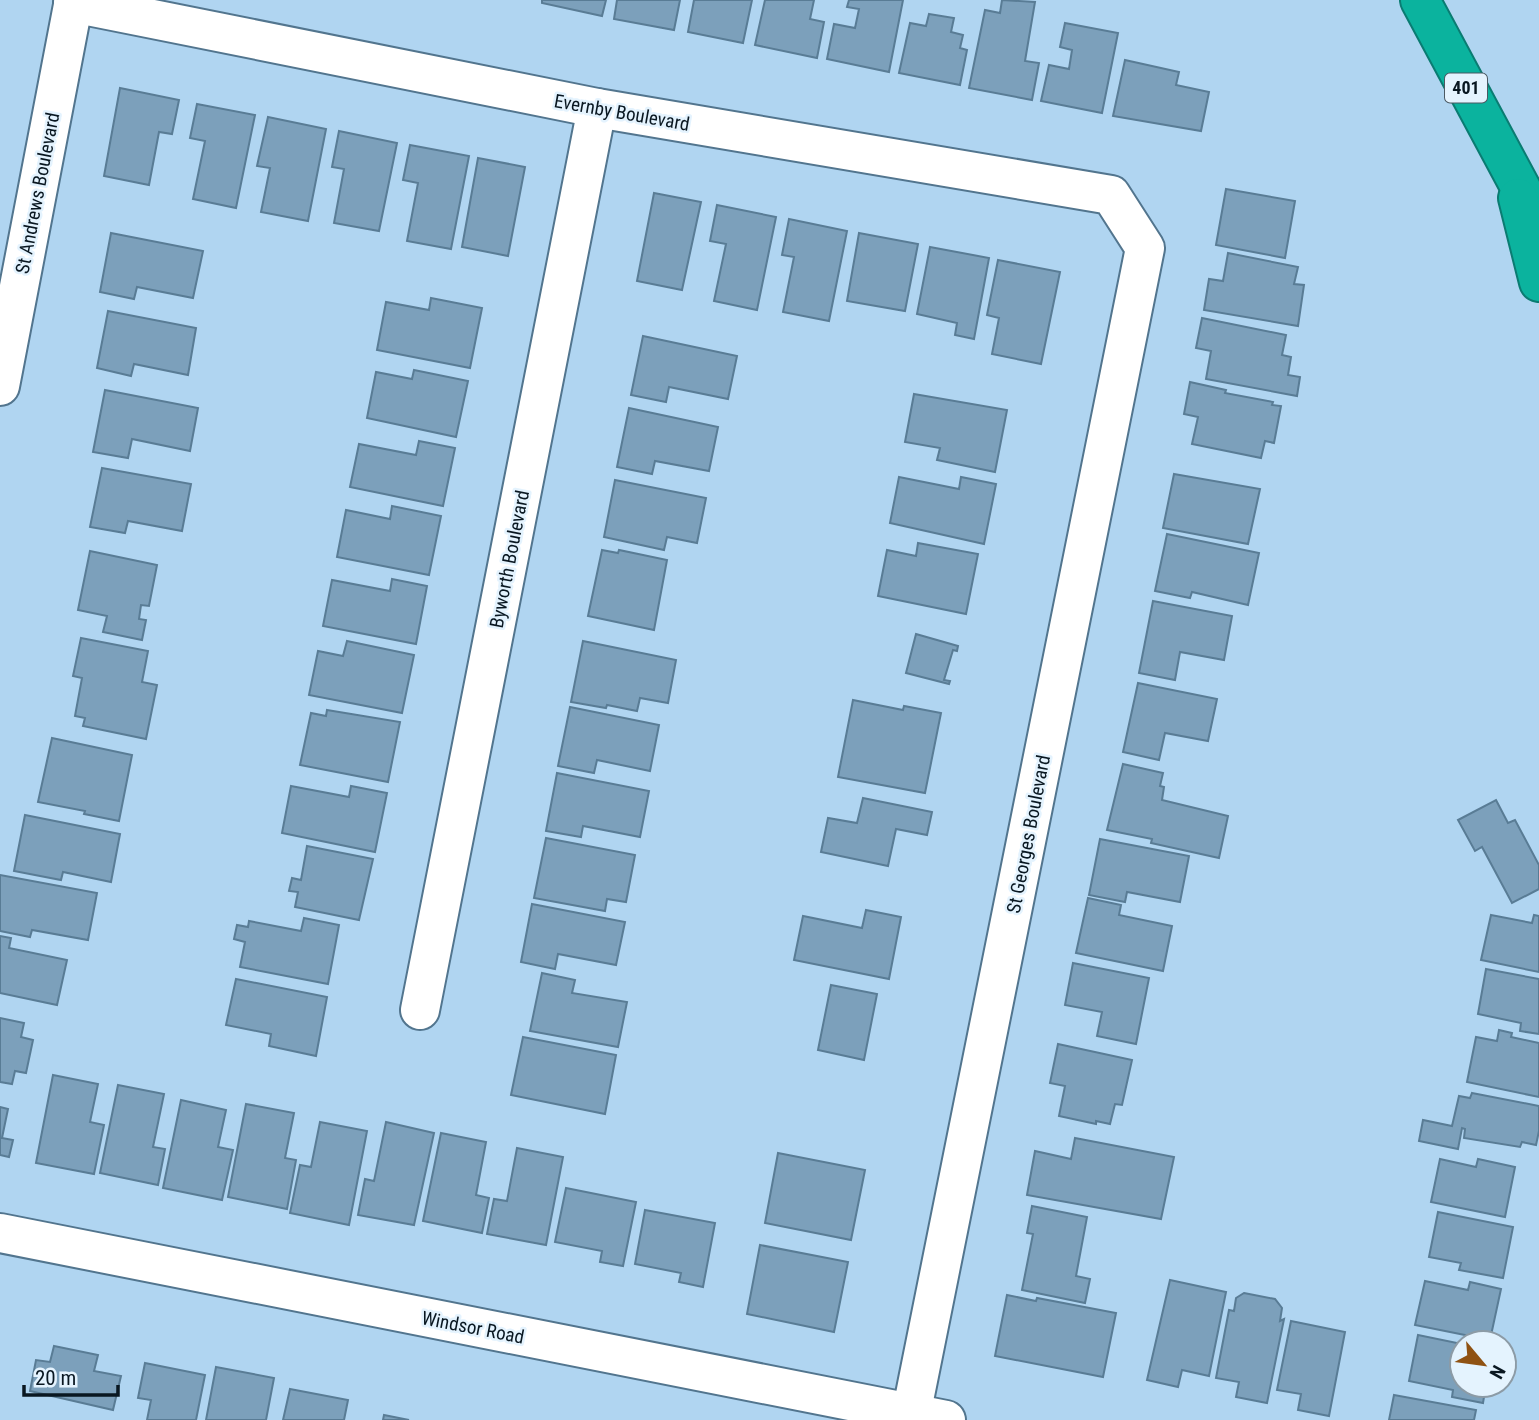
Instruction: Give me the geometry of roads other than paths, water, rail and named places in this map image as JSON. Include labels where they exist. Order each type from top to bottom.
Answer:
[{"type":"highway","name":"401","points":[[1419,0],[1539,222]]},
{"type":"highway","name":"401","points":[[1513,175],[1539,282]]},
{"type":"street","name":"Evernby Boulevard","points":[[74,1],[597,108],[1111,195],[1145,248]]},
{"type":"street","name":"St Andrews Boulevard","points":[[0,386],[74,1]]},
{"type":"street","name":"Byworth Boulevard","points":[[420,1010],[597,108]]},
{"type":"street","name":"St Georges Boulevard","points":[[922,1418],[1145,248]]},
{"type":"street","name":"Windsor Road","points":[[0,1233],[922,1418]]}]
